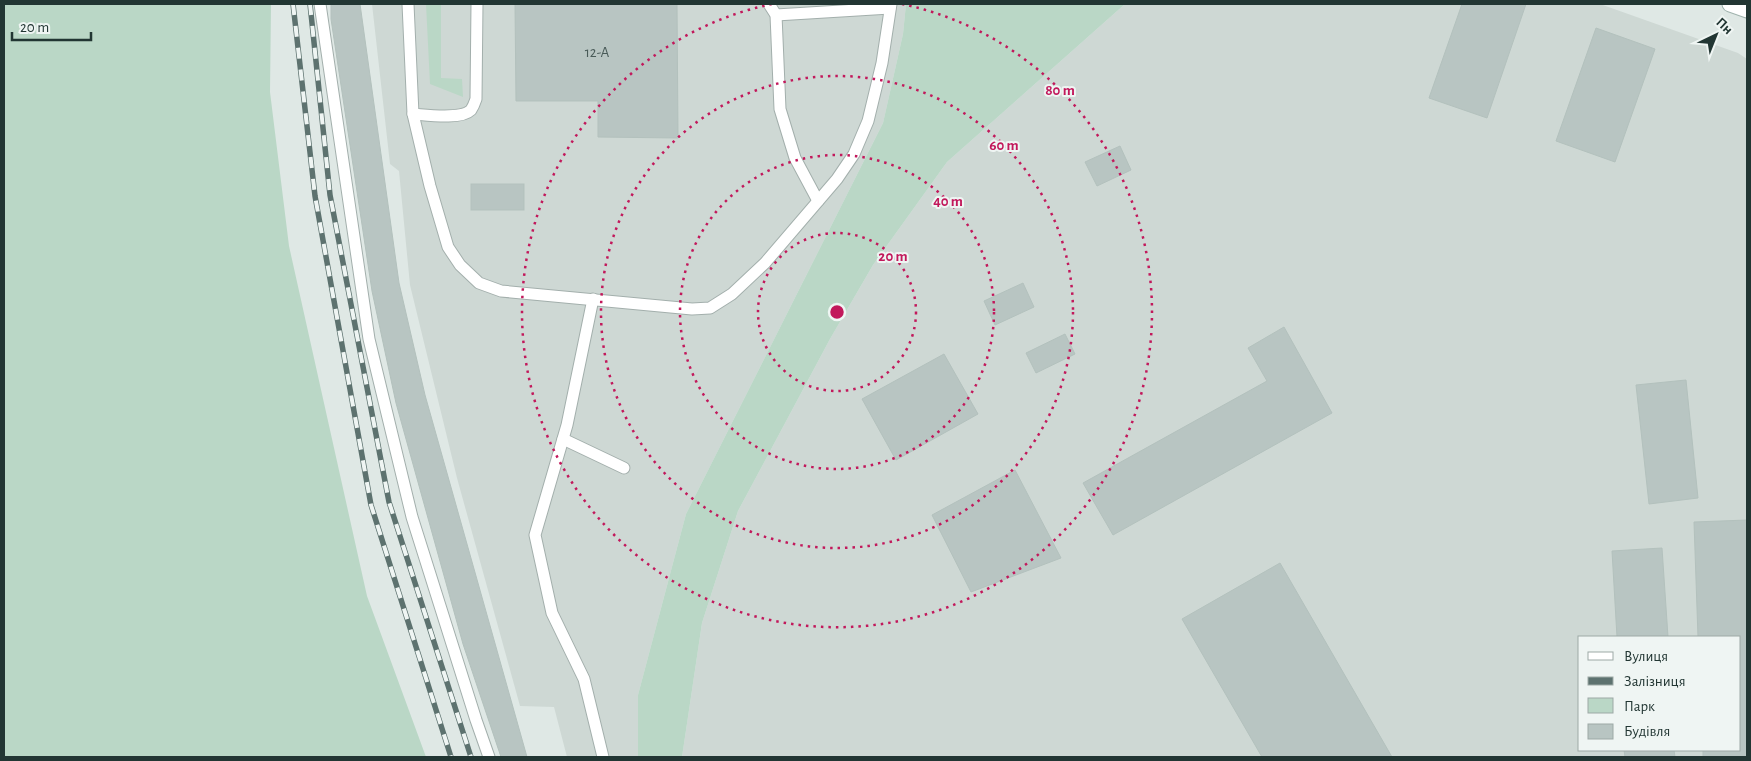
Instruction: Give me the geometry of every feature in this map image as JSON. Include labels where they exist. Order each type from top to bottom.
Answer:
[{"type":"street","points":[[1730,4],[1747,10]]},
{"type":"lane","points":[[320,4],[369,339],[412,517],[476,720],[490,757]]},
{"type":"lane","points":[[408,4],[413,114],[430,186],[448,247],[460,265],[479,283],[501,291],[692,309],[710,308],[732,294],[764,263],[818,200],[854,154],[868,122],[882,63],[890,6],[776,15]]},
{"type":"lane","points":[[413,114],[464,114],[472,109],[476,99],[478,4]]},
{"type":"lane","points":[[769,4],[776,15],[780,109],[795,158],[818,200]]},
{"type":"lane","points":[[593,299],[563,439],[535,535],[552,613],[584,679],[602,757]]},
{"type":"lane","points":[[563,439],[624,468]]},
{"type":"shaded area","points":[[372,4],[906,4],[903,34],[883,123],[686,514],[638,695],[638,757],[567,757],[554,707],[520,706],[457,478],[410,285],[399,171],[390,164]]},
{"type":"shaded area","points":[[1125,4],[1600,4],[1738,53],[1747,59],[1747,757],[682,757],[702,623],[738,511],[830,339],[873,265],[947,162]]},
{"type":"green space","points":[[4,4],[271,4],[270,92],[289,246],[367,596],[426,757],[4,757]]},
{"type":"green space","points":[[426,4],[441,4],[441,78],[462,79],[463,97],[430,84]]},
{"type":"green space","points":[[906,4],[1125,4],[947,162],[873,265],[830,339],[738,511],[702,623],[682,757],[638,757],[638,695],[686,514],[883,123],[903,34]]},
{"type":"building","points":[[331,4],[360,4],[399,283],[425,395],[527,757],[501,757],[463,644],[396,403],[372,291],[331,19]]},
{"type":"building","points":[[515,4],[677,4],[678,138],[598,137],[598,101],[516,101]]},
{"type":"building","points":[[1462,4],[1526,4],[1487,118],[1429,98]]},
{"type":"building","points":[[1596,28],[1655,49],[1615,162],[1556,141]]},
{"type":"building","points":[[1120,146],[1131,170],[1097,186],[1085,162]]},
{"type":"building","points":[[471,184],[524,184],[524,210],[471,210]]},
{"type":"building","points":[[1023,283],[1034,307],[995,325],[984,301]]},
{"type":"building","points":[[1284,327],[1332,413],[1113,535],[1083,483],[1267,381],[1248,348]]},
{"type":"building","points":[[1065,334],[1075,354],[1036,373],[1026,353]]},
{"type":"building","points":[[944,354],[978,414],[896,460],[862,399]]},
{"type":"building","points":[[1686,380],[1698,498],[1649,504],[1636,385]]},
{"type":"building","points":[[1015,470],[1061,558],[971,592],[932,515]]},
{"type":"building","points":[[1747,520],[1747,757],[1703,757],[1703,751],[1741,751],[1741,636],[1698,636],[1694,522]]},
{"type":"building","points":[[1662,548],[1668,636],[1617,636],[1612,551]]},
{"type":"building","points":[[1280,563],[1392,757],[1262,757],[1182,619]]},
{"type":"building","points":[[1624,751],[1674,751],[1675,757],[1625,757]]},
{"type":"railway","points":[[293,4],[315,196],[371,505],[451,757]]},
{"type":"railway","points":[[310,4],[330,195],[389,502],[471,757]]}]
